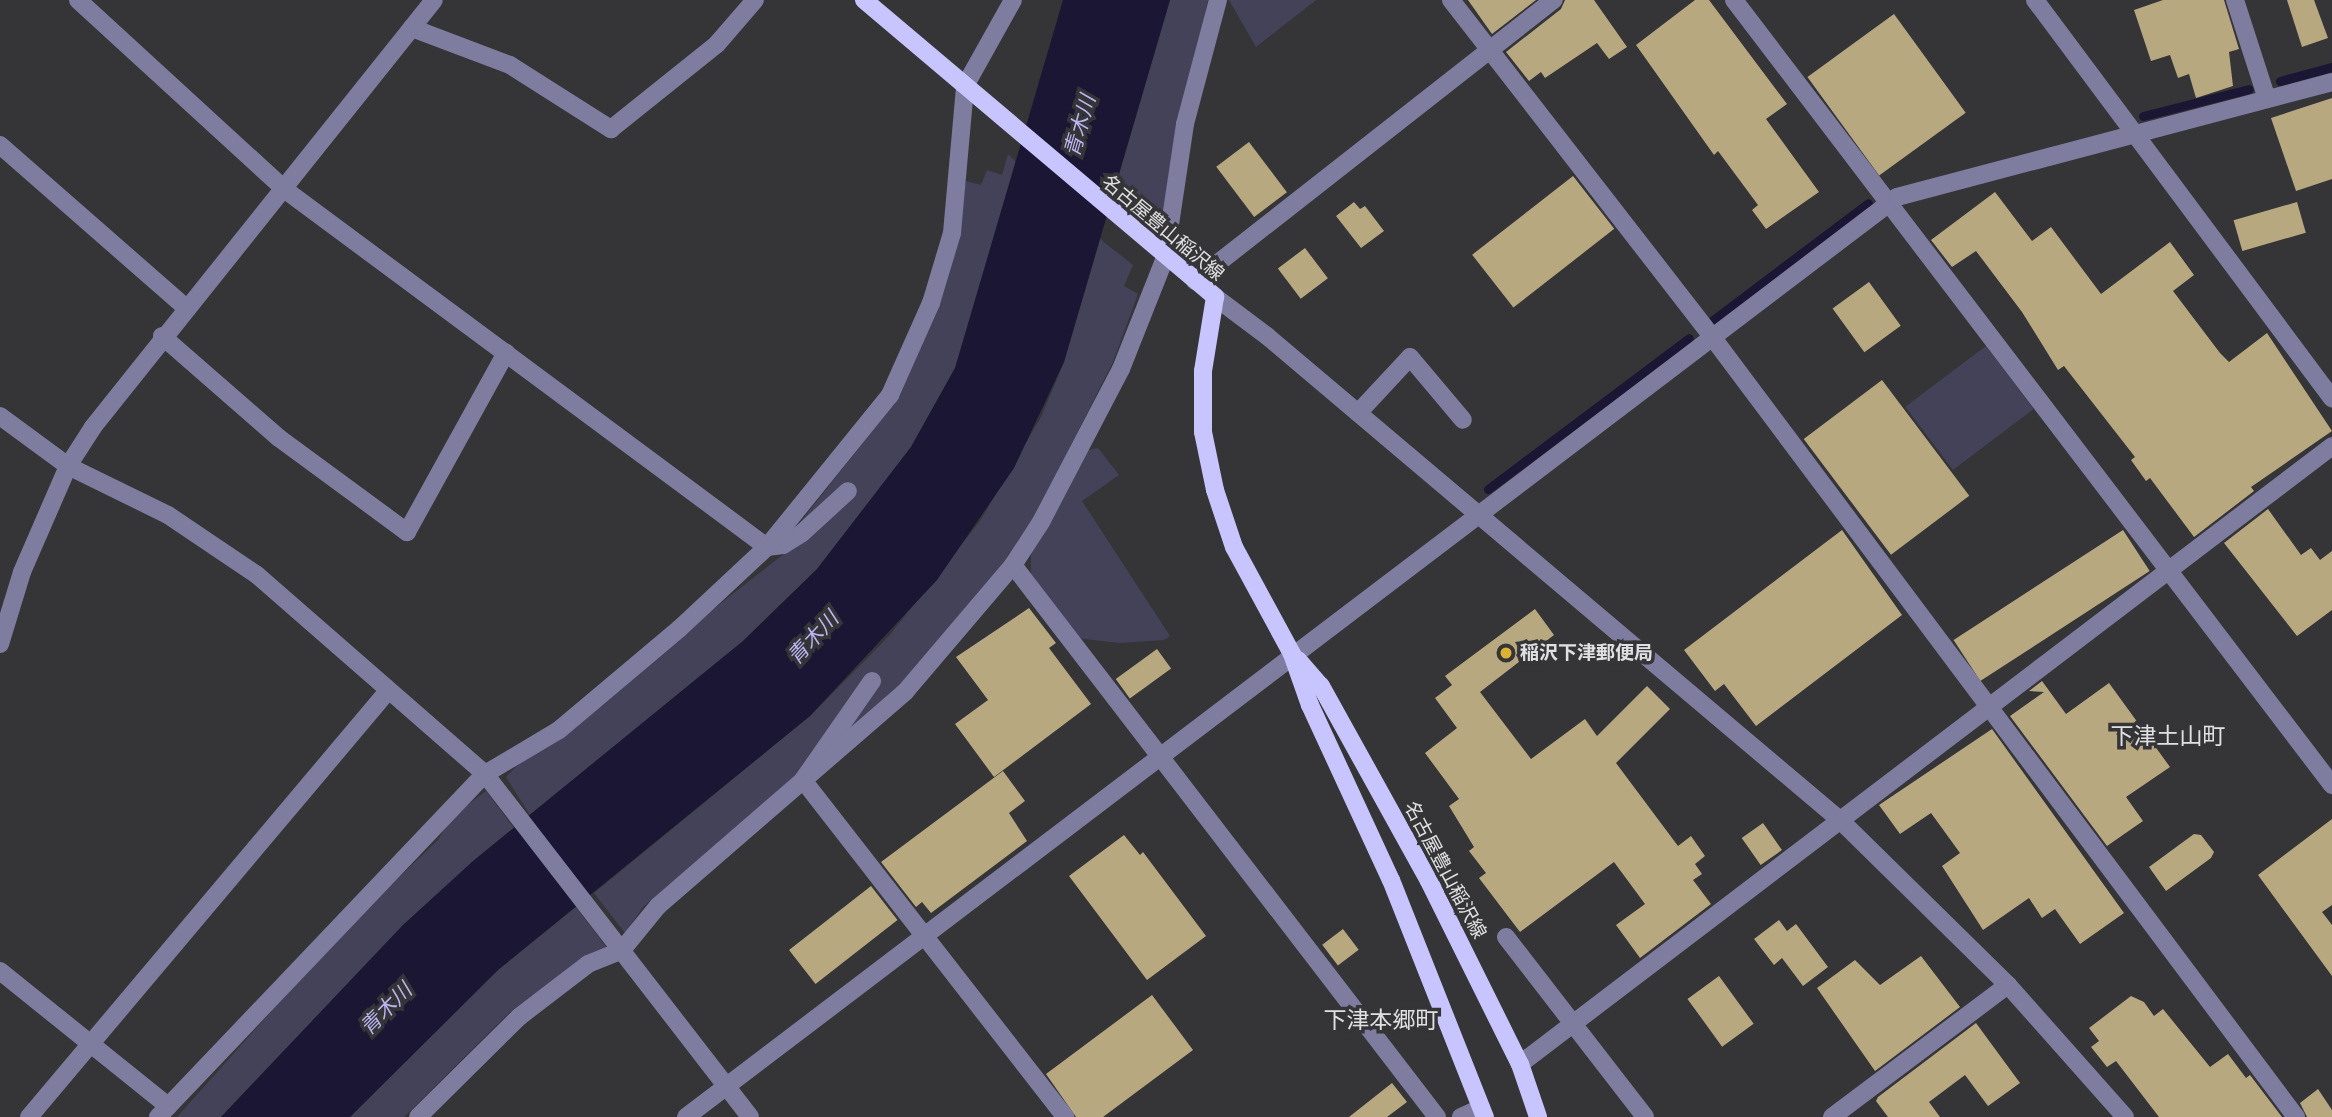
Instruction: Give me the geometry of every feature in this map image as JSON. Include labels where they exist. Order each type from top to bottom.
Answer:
[{"type":"main road","name":"名古屋豊山稲沢線","points":[[864,0],[1150,246],[1215,297],[1203,371],[1203,432],[1215,490],[1234,547],[1292,654],[1310,705],[1391,880],[1483,1113]]},
{"type":"main road","name":"名古屋豊山稲沢線","points":[[1292,654],[1321,686],[1429,881],[1520,1064],[1538,1117]]},
{"type":"street","points":[[78,0],[284,189],[767,547],[783,545],[802,533],[848,491]]},
{"type":"street","points":[[0,644],[22,572],[68,466],[162,336],[284,189],[434,0]]},
{"type":"street","points":[[412,28],[510,65],[611,129],[717,44],[755,0]]},
{"type":"street","points":[[0,971],[163,1111],[488,778],[559,730],[679,629],[767,547],[890,395],[931,303],[952,233],[965,86],[1013,0]]},
{"type":"street","points":[[422,1116],[519,1017],[588,964],[619,945],[658,906],[905,692],[1013,565],[1041,522],[1121,369],[1165,258],[1185,124],[1218,0]]},
{"type":"street","points":[[1451,0],[1713,338],[2296,1117]]},
{"type":"street","points":[[1195,281],[1554,0]]},
{"type":"street","points":[[1734,0],[2332,785]]},
{"type":"street","points":[[2035,0],[2332,398]]},
{"type":"street","points":[[2235,0],[2267,99]]},
{"type":"street","points":[[686,1117],[1897,197],[2332,82]]},
{"type":"street","points":[[0,145],[185,307]]},
{"type":"street","points":[[1215,297],[1358,413],[1841,821],[2008,985],[2125,1117]]},
{"type":"street","points":[[162,336],[279,438],[407,532],[506,353]]},
{"type":"street","points":[[1358,413],[1410,357],[1463,420]]},
{"type":"street","points":[[0,416],[68,466],[168,515],[257,575],[488,778],[750,1117]]},
{"type":"street","points":[[1520,1064],[2332,446]]},
{"type":"street","points":[[1013,565],[1437,1117]]},
{"type":"street","points":[[803,780],[872,681]]},
{"type":"street","points":[[29,1117],[387,692]]},
{"type":"street","points":[[803,780],[1065,1117]]},
{"type":"street","points":[[1506,937],[1645,1117]]},
{"type":"street","points":[[1832,1117],[2008,985]]},
{"type":"street","points":[[1461,1117],[1483,1113]]},
{"type":"shaded area","points":[[1170,0],[1208,0],[1161,221],[1116,184]]},
{"type":"shaded area","points":[[1229,0],[1316,0],[1256,47]]},
{"type":"shaded area","points":[[1008,154],[1017,163],[955,368],[911,447],[817,569],[743,641],[530,815],[506,777],[534,749],[807,536],[791,534],[896,401],[931,324],[955,248],[966,181],[981,185],[987,170],[1002,175]]},
{"type":"shaded area","points":[[1100,239],[1133,265],[1124,286],[1138,294],[1113,362],[1036,514],[1003,563],[899,686],[826,754],[869,677],[793,779],[643,907],[625,933],[594,893],[810,716],[889,636],[980,521],[1041,417],[1064,362]]},
{"type":"shaded area","points":[[1986,346],[2034,409],[1953,470],[1905,407]]},
{"type":"shaded area","points":[[1098,448],[1119,475],[1082,501],[1170,636],[1164,640],[1119,643],[1077,638],[1031,574],[1031,553],[1088,450]]},
{"type":"shaded area","points":[[486,791],[514,828],[403,925],[221,1117],[177,1117],[343,931],[438,840],[451,817]]},
{"type":"shaded area","points":[[576,907],[607,948],[588,955],[511,1011],[404,1117],[350,1117],[498,970]]},
{"type":"water","name":"青木川","points":[[1063,0],[1170,0],[1064,362],[1014,468],[937,580],[810,716],[498,970],[350,1117],[221,1117],[403,925],[473,861],[743,641],[817,569],[911,447],[955,368]]},
{"type":"building","points":[[1468,0],[1536,0],[1492,34]]},
{"type":"building","points":[[1565,0],[1594,0],[1627,47],[1609,59],[1597,43],[1545,78],[1541,72],[1529,81],[1506,52],[1561,9]]},
{"type":"building","points":[[1695,0],[1709,0],[1787,104],[1766,119],[1819,192],[1766,229],[1752,210],[1758,205],[1718,151],[1714,155],[1636,45]]},
{"type":"building","points":[[2163,0],[2224,0],[2239,49],[2229,52],[2233,86],[2196,98],[2189,74],[2178,78],[2170,55],[2151,61],[2134,10]]},
{"type":"building","points":[[2287,0],[2314,0],[2328,38],[2302,47]]},
{"type":"building","points":[[1894,14],[1966,113],[1879,176],[1807,77]]},
{"type":"building","points":[[2332,98],[2332,179],[2296,191],[2271,118]]},
{"type":"building","points":[[1249,142],[1287,192],[1254,217],[1216,167]]},
{"type":"building","points":[[1573,176],[1614,229],[1513,308],[1472,255]]},
{"type":"building","points":[[1995,192],[2032,241],[2051,227],[2101,294],[2170,242],[2194,275],[2173,291],[2220,353],[2229,362],[2267,333],[2332,431],[2251,487],[2254,491],[2194,537],[2150,478],[2146,481],[2131,460],[2135,457],[2064,366],[2058,370],[2022,312],[1976,251],[1952,267],[1931,240]]},
{"type":"building","points":[[1354,202],[1360,209],[1365,206],[1384,231],[1361,248],[1336,216]]},
{"type":"building","points":[[2297,202],[2306,233],[2242,251],[2234,220]]},
{"type":"building","points":[[1305,248],[1328,278],[1301,299],[1278,268]]},
{"type":"building","points":[[1869,282],[1901,326],[1864,352],[1833,308]]},
{"type":"building","points":[[1882,380],[1969,496],[1891,555],[1804,439]]},
{"type":"building","points":[[2268,509],[2301,555],[2311,548],[2320,560],[2332,551],[2332,610],[2297,636],[2224,543]]},
{"type":"building","points":[[1842,530],[1902,615],[1756,726],[1724,684],[1715,691],[1684,650]]},
{"type":"building","points":[[2123,530],[2150,571],[1980,681],[1954,640]]},
{"type":"building","points":[[1029,608],[1056,643],[1049,648],[1091,704],[994,777],[955,724],[988,700],[956,657]]},
{"type":"building","points":[[1535,609],[1554,635],[1480,692],[1531,759],[1585,719],[1597,736],[1647,686],[1670,709],[1616,763],[1678,846],[1691,836],[1705,856],[1695,864],[1702,874],[1693,880],[1711,904],[1640,958],[1616,925],[1645,904],[1614,862],[1520,932],[1479,878],[1486,873],[1469,851],[1474,847],[1449,806],[1459,799],[1425,753],[1457,728],[1435,698],[1452,685],[1445,676]]},
{"type":"building","points":[[1157,649],[1171,668],[1130,698],[1116,679]]},
{"type":"building","points":[[2042,681],[2066,714],[2109,683],[2170,767],[2126,797],[2143,821],[2107,846],[2010,716],[2044,692],[2029,691]]},
{"type":"building","points":[[1992,729],[2124,913],[2080,944],[2055,909],[2042,918],[2029,898],[1983,930],[1942,866],[1960,853],[1931,813],[1900,834],[1879,805]]},
{"type":"building","points":[[1003,771],[1025,801],[1009,813],[1027,841],[931,913],[922,902],[916,907],[881,862]]},
{"type":"building","points":[[2332,819],[2332,905],[2322,912],[2332,925],[2332,976],[2258,875]]},
{"type":"building","points":[[1763,823],[1782,850],[1761,865],[1742,838]]},
{"type":"building","points":[[2194,834],[2201,835],[2214,852],[2211,858],[2166,891],[2149,867]]},
{"type":"building","points":[[1124,835],[1140,855],[1143,852],[1206,936],[1147,980],[1069,876]]},
{"type":"building","points":[[871,886],[897,920],[816,984],[789,950]]},
{"type":"building","points":[[1779,920],[1787,931],[1796,924],[1828,967],[1803,986],[1782,958],[1774,965],[1754,939]]},
{"type":"building","points":[[1343,929],[1359,950],[1338,965],[1322,945]]},
{"type":"building","points":[[1921,956],[1960,1007],[1875,1071],[1817,988],[1855,960],[1880,985]]},
{"type":"building","points":[[1719,976],[1754,1024],[1722,1047],[1687,999]]},
{"type":"building","points":[[1152,995],[1193,1050],[1103,1117],[1076,1117],[1046,1074]]},
{"type":"building","points":[[2131,996],[2144,1002],[2154,1016],[2163,1009],[2210,1067],[2228,1054],[2246,1078],[2250,1075],[2282,1117],[2159,1117],[2116,1061],[2107,1067],[2091,1047],[2099,1041],[2089,1028]]},
{"type":"building","points":[[1976,1023],[2020,1083],[1988,1106],[1965,1075],[1929,1102],[1940,1117],[1888,1117],[1876,1101],[1878,1097]]},
{"type":"building","points":[[1392,1083],[1407,1102],[1387,1117],[1349,1117]]},
{"type":"building","points":[[2318,1089],[2332,1110],[2332,1117],[2307,1117],[2300,1103]]},
{"type":"waterway","points":[[2280,81],[2332,67]]},
{"type":"waterway","points":[[2143,116],[2249,89]]},
{"type":"waterway","points":[[1713,320],[1868,203]]},
{"type":"waterway","points":[[1488,489],[1689,338]]},
{"type":"place","name":"稲沢下津郵便局","points":[[1506,653]]},
{"type":"district","name":"下津土山町","points":[[2168,736]]},
{"type":"district","name":"下津本郷町","points":[[1381,1020]]}]
